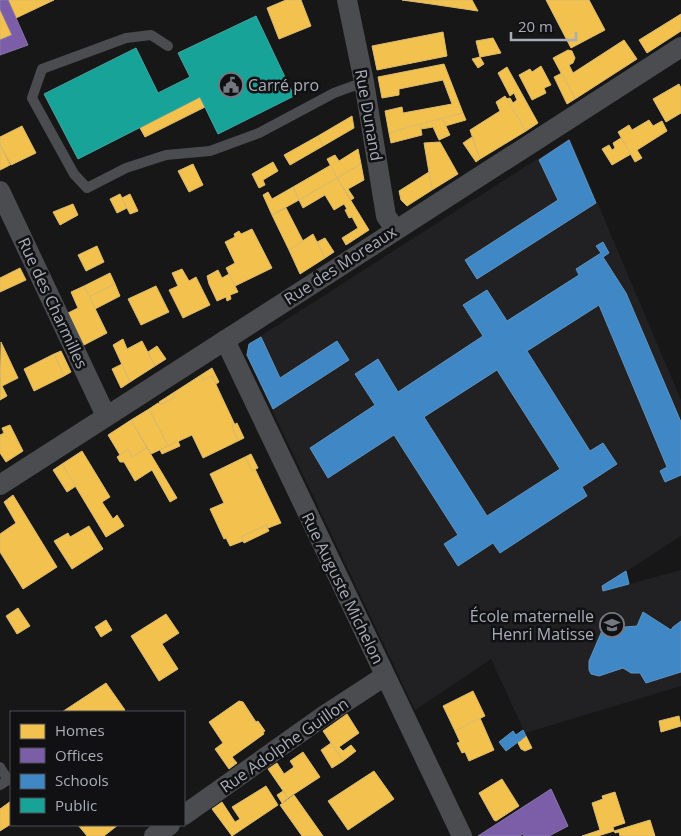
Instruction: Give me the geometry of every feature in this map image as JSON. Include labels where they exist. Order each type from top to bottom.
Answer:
[{"type":"street","name":"Rue Dunand","points":[[347,0],[364,82],[386,216],[395,229]]},
{"type":"street","name":"Rue des Moreaux","points":[[0,485],[395,229],[681,47]]},
{"type":"street","name":"Rue des Charmilles","points":[[0,191],[106,416]]},
{"type":"street","name":"Rue Auguste Michelon","points":[[225,340],[462,836]]},
{"type":"street","name":"Rue Adolphe Guillon","points":[[185,814],[325,715],[385,676]]},
{"type":"street","points":[[154,836],[169,826]]},
{"type":"lane","points":[[168,46],[151,35],[126,38],[42,69],[32,98],[74,174],[87,188],[126,168],[166,155],[210,150],[258,134],[334,93],[364,82]]},
{"type":"lane","points":[[0,767],[8,780],[0,785]]},
{"type":"shaded area","points":[[570,138],[681,400],[681,536],[602,587],[604,591],[681,570],[681,686],[525,733],[491,659],[415,710],[246,355],[248,344]]},
{"type":"building: Homes","points":[[8,0],[54,0],[16,18]]},
{"type":"building: Homes","points":[[286,0],[301,0],[311,26],[279,39],[267,8]]},
{"type":"building: Homes","points":[[402,0],[472,0],[478,11],[431,4]]},
{"type":"building: Homes","points":[[546,0],[589,0],[605,30],[571,48]]},
{"type":"building: Homes","points":[[0,9],[12,35],[0,40]]},
{"type":"building: Homes","points":[[681,14],[681,31],[647,53],[639,40]]},
{"type":"building: Homes","points":[[443,32],[447,56],[377,70],[372,46]]},
{"type":"building: Homes","points":[[493,38],[501,53],[480,57],[476,41]]},
{"type":"building: Homes","points":[[624,40],[637,59],[575,99],[553,58],[568,50],[572,51],[575,58],[573,63],[569,65],[573,73]]},
{"type":"building: Homes","points":[[480,57],[484,64],[478,68],[472,59]]},
{"type":"building: Homes","points":[[444,64],[463,113],[389,133],[385,111],[402,107],[403,113],[452,104],[443,80],[399,89],[399,95],[382,98],[378,77]]},
{"type":"building: Homes","points":[[541,66],[551,85],[544,88],[546,93],[532,100],[519,75],[530,69],[532,72]]},
{"type":"building: Homes","points":[[507,67],[538,123],[526,131],[506,99],[510,98],[513,103],[517,100],[514,93],[510,96],[498,73]]},
{"type":"building: Homes","points":[[562,73],[575,99],[567,104],[554,77]]},
{"type":"building: Homes","points":[[679,84],[681,88],[681,113],[666,122],[653,99]]},
{"type":"building: Homes","points":[[505,96],[526,131],[480,159],[470,130],[500,111],[496,102]]},
{"type":"building: Homes","points":[[200,97],[205,107],[145,137],[140,128]]},
{"type":"building: Homes","points":[[463,113],[466,120],[445,126],[442,118]]},
{"type":"building: Homes","points":[[352,116],[354,128],[323,146],[318,136]]},
{"type":"building: Homes","points":[[442,118],[450,135],[439,140],[433,127],[421,129],[420,124]]},
{"type":"building: Homes","points":[[649,120],[653,126],[662,121],[667,131],[637,150],[642,158],[635,162],[618,132],[629,125],[632,130]]},
{"type":"building: Homes","points":[[420,124],[422,135],[391,143],[389,133]]},
{"type":"building: Homes","points":[[22,126],[36,153],[11,165],[0,144],[0,137]]},
{"type":"building: Homes","points":[[318,136],[323,146],[290,165],[284,155]]},
{"type":"building: Homes","points":[[472,137],[480,159],[476,162],[463,143]]},
{"type":"building: Homes","points":[[621,138],[631,154],[612,165],[602,149],[609,145],[612,150],[615,148],[613,143]]},
{"type":"building: Homes","points":[[440,142],[458,174],[432,190],[424,143]]},
{"type":"building: Homes","points":[[0,144],[10,165],[0,170]]},
{"type":"building: Homes","points":[[358,149],[361,164],[337,178],[327,159],[335,155],[339,161]]},
{"type":"building: Homes","points":[[273,162],[278,171],[263,180],[265,185],[259,188],[252,174]]},
{"type":"building: Homes","points":[[193,164],[203,185],[189,192],[178,171]]},
{"type":"building: Homes","points":[[361,164],[364,180],[348,189],[354,198],[351,200],[337,178]]},
{"type":"building: Homes","points":[[331,165],[337,178],[299,200],[293,187]]},
{"type":"building: Homes","points":[[429,172],[432,190],[407,206],[401,200],[399,191]]},
{"type":"building: Homes","points":[[337,178],[369,230],[346,245],[342,238],[358,228],[352,217],[349,218],[344,204],[334,210],[325,195],[303,208],[299,200]]},
{"type":"building: Homes","points":[[293,187],[299,200],[272,215],[263,195],[268,192],[272,199]]},
{"type":"building: Homes","points":[[120,194],[127,208],[117,213],[110,199]]},
{"type":"building: Homes","points":[[130,194],[138,211],[130,214],[122,198]]},
{"type":"building: Homes","points":[[73,204],[78,215],[60,225],[53,212]]},
{"type":"building: Homes","points":[[286,208],[303,241],[289,250],[272,215]]},
{"type":"building: Homes","points":[[252,229],[272,268],[235,286],[226,268],[235,263],[225,242],[235,237],[234,234],[239,231],[241,234]]},
{"type":"building: Homes","points":[[313,234],[325,258],[300,274],[289,250]]},
{"type":"building: Homes","points":[[325,238],[334,252],[325,258],[317,242]]},
{"type":"building: Homes","points":[[97,246],[104,262],[86,271],[78,255]]},
{"type":"building: Homes","points":[[20,268],[26,280],[0,292],[0,278]]},
{"type":"building: Homes","points":[[182,269],[189,281],[196,277],[210,305],[183,318],[169,290],[178,286],[172,273]]},
{"type":"building: Homes","points":[[218,270],[222,278],[229,274],[238,292],[230,295],[231,299],[227,301],[226,297],[217,301],[209,284],[207,276]]},
{"type":"building: Homes","points":[[110,273],[115,284],[89,297],[84,286]]},
{"type":"building: Homes","points":[[115,284],[120,296],[95,309],[89,297]]},
{"type":"building: Homes","points":[[84,286],[107,333],[84,345],[68,313],[78,308],[71,292]]},
{"type":"building: Homes","points":[[156,286],[169,312],[141,325],[128,299]]},
{"type":"building: Homes","points":[[123,339],[127,349],[142,341],[155,366],[130,382],[113,345]]},
{"type":"building: Homes","points":[[1,342],[18,378],[2,386],[7,396],[0,400]]},
{"type":"building: Homes","points":[[157,346],[166,359],[155,366],[148,352]]},
{"type":"building: Homes","points":[[61,351],[71,372],[64,376],[54,354]]},
{"type":"building: Homes","points":[[54,354],[64,376],[34,391],[24,369]]},
{"type":"building: Homes","points":[[122,364],[130,382],[121,388],[112,369]]},
{"type":"building: Homes","points":[[212,368],[219,382],[216,384],[212,376],[203,380],[201,375]]},
{"type":"building: Homes","points":[[201,375],[203,380],[212,376],[235,425],[232,426],[238,441],[203,458],[192,435],[168,446],[149,409],[158,403],[160,405],[175,397],[173,393]]},
{"type":"building: Homes","points":[[173,393],[175,397],[160,405],[159,402]]},
{"type":"building: Homes","points":[[149,409],[168,446],[151,454],[131,420]]},
{"type":"building: Homes","points":[[131,420],[147,448],[132,457],[128,449],[120,455],[108,435]]},
{"type":"building: Homes","points":[[237,423],[244,438],[238,441],[232,426]]},
{"type":"building: Homes","points":[[10,425],[23,451],[6,462],[0,453],[0,435],[4,433],[2,428]]},
{"type":"building: Homes","points":[[178,441],[180,446],[162,454],[160,450]]},
{"type":"building: Homes","points":[[147,448],[177,498],[170,502],[152,470],[135,481],[124,462],[120,462],[117,457],[128,449],[132,457]]},
{"type":"building: Homes","points":[[82,451],[110,497],[102,502],[113,519],[117,515],[124,526],[106,537],[62,464]]},
{"type":"building: Homes","points":[[251,454],[258,468],[252,471],[245,457]]},
{"type":"building: Homes","points":[[245,457],[252,471],[255,469],[281,523],[268,528],[266,525],[241,537],[243,541],[230,546],[226,538],[224,539],[210,509],[224,503],[210,474]]},
{"type":"building: Homes","points":[[62,464],[76,486],[67,492],[53,470]]},
{"type":"building: Homes","points":[[13,495],[57,567],[23,589],[0,552],[0,534],[16,523],[4,502]]},
{"type":"building: Homes","points":[[266,525],[269,531],[244,543],[241,537]]},
{"type":"building: Homes","points":[[89,526],[103,549],[72,569],[54,541],[68,533],[70,537]]},
{"type":"building: Homes","points":[[18,608],[30,626],[17,634],[6,616]]},
{"type":"building: Homes","points":[[166,614],[179,633],[162,644],[178,669],[159,681],[131,636]]},
{"type":"building: Homes","points":[[106,620],[112,630],[101,637],[95,627]]},
{"type":"building: Homes","points":[[106,683],[125,710],[124,711],[64,711]]},
{"type":"building: Homes","points":[[473,691],[485,716],[455,731],[443,706]]},
{"type":"building: Homes","points":[[239,701],[243,702],[256,722],[258,721],[265,731],[263,732],[264,734],[232,757],[237,763],[229,769],[215,749],[223,743],[209,722]]},
{"type":"building: Homes","points":[[347,714],[359,733],[339,747],[343,751],[351,745],[356,751],[343,761],[323,731]]},
{"type":"building: Homes","points":[[679,716],[681,726],[661,732],[659,721]]},
{"type":"building: Homes","points":[[480,718],[494,750],[469,761],[465,752],[462,753],[457,743],[460,742],[455,731]]},
{"type":"building: Homes","points":[[526,736],[532,748],[525,751],[521,749],[518,743]]},
{"type":"building: Homes","points":[[331,743],[343,761],[332,768],[321,750]]},
{"type":"building: Homes","points":[[303,752],[320,777],[288,798],[268,769],[277,763],[284,774],[294,767],[290,761]]},
{"type":"building: Homes","points":[[374,771],[394,799],[348,830],[328,801]]},
{"type":"building: Homes","points":[[502,779],[519,806],[496,821],[479,793]]},
{"type":"building: Homes","points":[[266,786],[278,805],[232,836],[212,809],[222,802],[235,822],[240,819],[232,807]]},
{"type":"building: Homes","points":[[283,791],[288,798],[282,803],[277,795]]},
{"type":"building: Homes","points":[[615,792],[625,823],[613,827],[614,831],[598,836],[582,836],[600,830],[592,803],[603,799],[602,796]]},
{"type":"building: Homes","points":[[294,795],[323,836],[302,836],[280,805]]},
{"type":"building: Homes","points":[[10,802],[10,825],[0,831],[0,809]]},
{"type":"building: Homes","points":[[650,820],[655,836],[620,836],[619,832],[615,833],[614,831]]},
{"type":"building: Homes","points":[[79,826],[117,826],[104,836],[87,836]]},
{"type":"building: Offices","points":[[0,0],[8,0],[28,45],[0,55],[0,40],[12,35],[0,9]]},
{"type":"building: Offices","points":[[551,789],[568,826],[549,836],[524,836],[523,834],[520,836],[478,836]]},
{"type":"building: Schools","points":[[569,140],[596,203],[477,279],[465,260],[558,200],[539,160]]},
{"type":"building: Schools","points":[[603,242],[609,253],[603,257],[626,293],[681,422],[681,475],[665,482],[660,471],[667,467],[599,305],[527,351],[590,451],[603,443],[617,464],[582,487],[587,496],[500,553],[493,543],[458,566],[444,544],[458,535],[394,435],[328,478],[310,448],[375,405],[355,374],[378,359],[398,392],[483,336],[463,305],[487,290],[507,321],[579,275],[576,269],[601,253],[596,246]],"holes":[[[497,370],[560,469],[487,516],[424,417]]]},
{"type":"building: Schools","points":[[261,337],[280,378],[337,341],[349,360],[273,409],[247,355],[249,344]]},
{"type":"building: Schools","points":[[626,571],[629,584],[603,591],[602,586]]},
{"type":"building: Schools","points":[[643,612],[671,630],[681,621],[681,672],[646,683],[640,673],[631,673],[623,668],[599,676],[591,674],[589,661],[604,626],[614,634],[625,627],[637,626]]},
{"type":"building: Schools","points":[[523,730],[526,736],[506,751],[499,742],[513,731],[516,735]]},
{"type":"building: Public","name":"Carré pro","points":[[256,16],[294,96],[218,134],[200,97],[78,159],[44,94],[136,48],[158,93],[190,77],[178,53]]},
{"type":"place","name":"Carré pro","points":[[231,85]]},
{"type":"place","name":"École maternelle Henri Matisse","points":[[612,625]]}]
